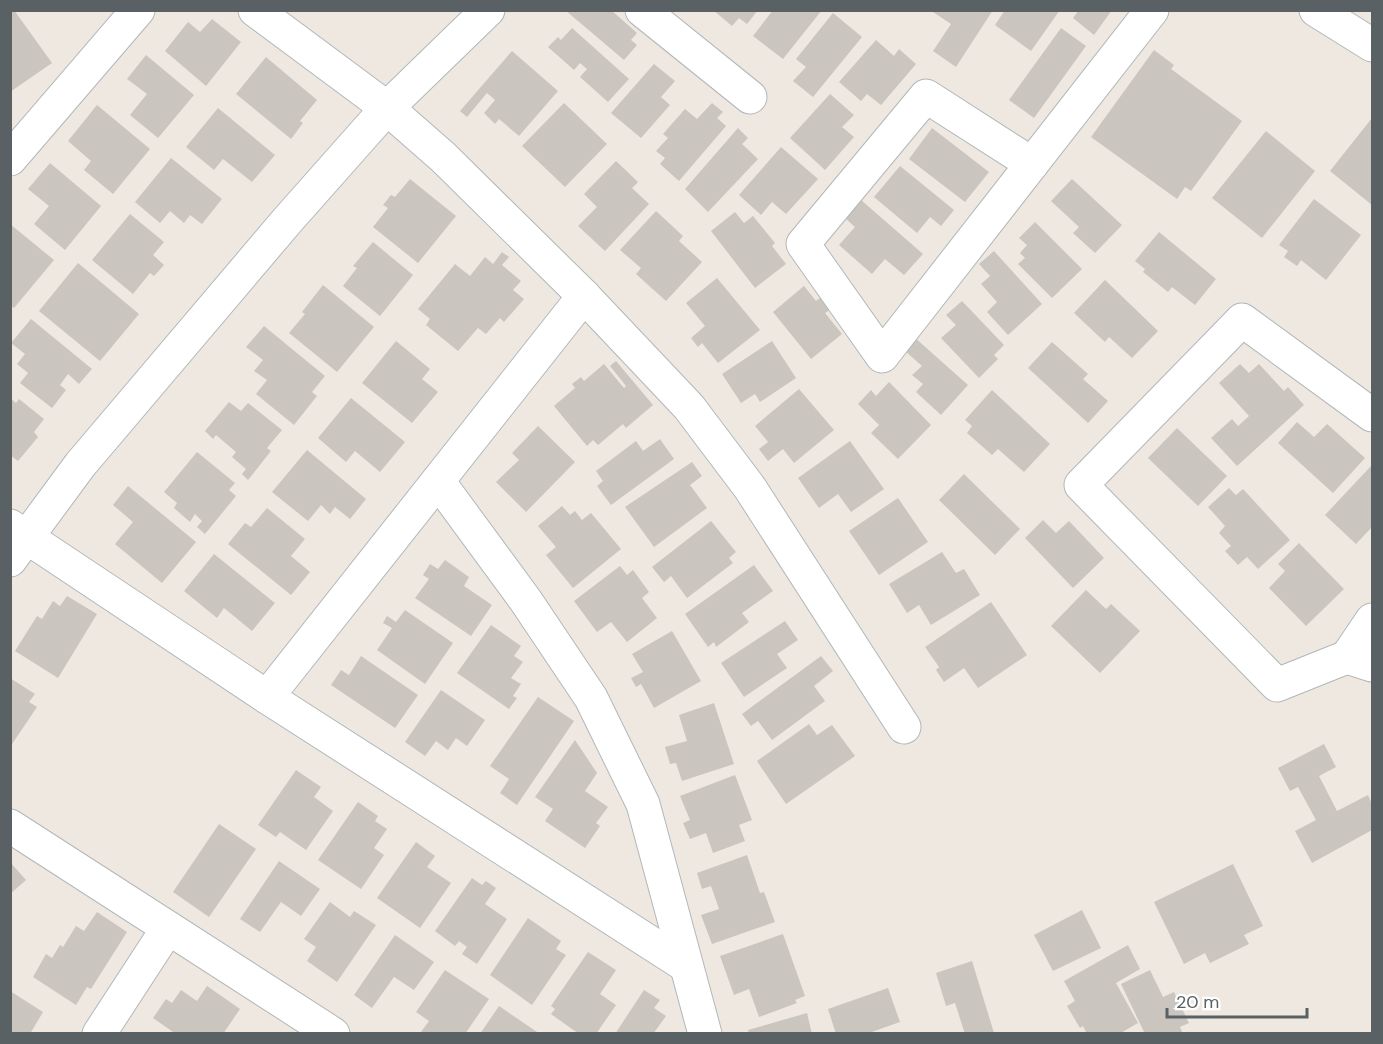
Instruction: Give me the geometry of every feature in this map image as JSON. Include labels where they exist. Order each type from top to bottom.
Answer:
[{"type":"street","points":[[10,159],[138,10]]},
{"type":"street","points":[[255,10],[387,108],[443,157],[584,296],[689,407],[750,488],[904,727]]},
{"type":"street","points":[[488,10],[387,108],[157,372],[16,540],[267,697],[685,965]]},
{"type":"street","points":[[642,10],[750,97]]},
{"type":"street","points":[[1032,164],[926,96],[803,244],[882,356],[1032,164],[1152,10]]},
{"type":"street","points":[[1316,10],[1372,45]]},
{"type":"street","points":[[267,697],[584,296]]},
{"type":"street","points":[[1372,415],[1242,320],[1081,485],[1277,684],[1360,661],[1372,620]]},
{"type":"street","points":[[438,481],[526,601],[591,698],[643,804],[705,1034]]},
{"type":"street","points":[[10,826],[333,1034]]},
{"type":"street","points":[[99,1034],[168,928]]},
{"type":"building","points":[[14,10],[52,63],[10,92],[10,12]]},
{"type":"building","points":[[565,10],[611,10],[637,33],[631,40],[637,45],[624,60]]},
{"type":"building","points":[[713,10],[758,10],[747,24],[739,18],[732,26]]},
{"type":"building","points":[[773,10],[822,10],[783,59],[753,36]]},
{"type":"building","points":[[930,10],[993,10],[956,67],[933,51],[951,24]]},
{"type":"building","points":[[1005,10],[1060,10],[1031,51],[995,25]]},
{"type":"building","points":[[1079,10],[1112,10],[1094,35],[1073,18]]},
{"type":"building","points":[[833,13],[862,37],[813,97],[793,81],[806,67],[796,59]]},
{"type":"building","points":[[212,19],[241,42],[206,86],[165,51],[188,22],[200,32]]},
{"type":"building","points":[[572,28],[629,79],[608,102],[580,77],[587,69],[580,63],[574,70],[548,47],[558,37],[561,40]]},
{"type":"building","points":[[1061,28],[1086,46],[1034,118],[1009,100]]},
{"type":"building","points":[[876,40],[894,56],[899,49],[916,64],[881,105],[867,94],[861,101],[839,82]]},
{"type":"building","points":[[1154,50],[1174,65],[1171,69],[1242,121],[1191,191],[1185,187],[1177,199],[1091,137]]},
{"type":"building","points":[[512,51],[558,91],[519,136],[499,119],[495,124],[484,113],[495,100],[487,93],[467,117],[460,111]]},
{"type":"building","points":[[146,55],[194,95],[158,138],[130,115],[147,94],[127,79]]},
{"type":"building","points":[[266,57],[317,100],[300,121],[303,123],[291,139],[236,94]]},
{"type":"building","points":[[654,64],[675,81],[661,97],[670,105],[641,138],[611,113]]},
{"type":"building","points":[[830,94],[854,115],[842,127],[854,137],[825,170],[790,138]]},
{"type":"building","points":[[564,103],[607,144],[565,187],[522,146]]},
{"type":"building","points":[[712,103],[723,112],[717,118],[726,126],[679,181],[660,164],[665,158],[656,151],[668,138],[663,134],[685,109],[697,119]]},
{"type":"building","points":[[97,105],[150,149],[113,194],[84,170],[91,161],[68,141]]},
{"type":"building","points":[[218,108],[275,155],[252,182],[223,159],[214,170],[186,147]]},
{"type":"building","points":[[1372,118],[1372,205],[1330,171]]},
{"type":"building","points":[[738,128],[748,138],[742,144],[758,159],[708,212],[685,189]]},
{"type":"building","points":[[932,128],[989,172],[965,202],[909,159]]},
{"type":"building","points":[[1266,131],[1315,171],[1262,238],[1212,198]]},
{"type":"building","points":[[781,147],[818,179],[786,214],[772,202],[761,215],[739,195]]},
{"type":"building","points":[[171,158],[222,199],[202,224],[190,215],[184,223],[170,211],[160,223],[135,202]]},
{"type":"building","points":[[616,161],[638,182],[632,188],[649,204],[605,251],[578,226],[597,207],[584,194]]},
{"type":"building","points":[[50,163],[101,206],[65,250],[34,224],[49,206],[28,189]]},
{"type":"building","points":[[900,166],[954,210],[941,226],[930,217],[917,233],[874,197]]},
{"type":"building","points":[[410,179],[456,216],[418,263],[373,227],[388,208],[383,205],[391,195],[395,197]]},
{"type":"building","points":[[1072,179],[1122,225],[1095,253],[1073,233],[1079,227],[1051,201]]},
{"type":"building","points":[[1314,199],[1361,235],[1326,280],[1301,260],[1297,266],[1284,257],[1288,251],[1279,245]]},
{"type":"building","points":[[861,200],[923,254],[904,275],[885,259],[872,274],[839,245],[855,227],[845,218]]},
{"type":"building","points":[[656,211],[683,236],[679,241],[702,262],[666,301],[636,274],[641,268],[620,250]]},
{"type":"building","points":[[735,212],[744,223],[753,216],[775,243],[772,246],[786,264],[755,288],[711,231]]},
{"type":"building","points":[[130,214],[164,242],[153,255],[164,265],[154,276],[150,273],[133,294],[92,260]]},
{"type":"building","points":[[1035,222],[1082,269],[1052,298],[1018,264],[1025,258],[1020,253],[1027,245],[1019,238]]},
{"type":"building","points":[[10,224],[54,260],[14,308],[10,305]]},
{"type":"building","points":[[1159,232],[1216,279],[1195,305],[1172,287],[1168,292],[1143,272],[1145,269],[1135,261]]},
{"type":"building","points":[[373,242],[413,275],[380,316],[343,286],[357,268],[353,266]]},
{"type":"building","points":[[994,251],[1042,304],[1008,335],[987,312],[997,302],[981,284],[990,276],[979,264]]},
{"type":"building","points":[[502,252],[509,257],[502,265],[521,281],[513,290],[524,299],[504,322],[500,318],[486,334],[478,328],[458,351],[426,325],[430,319],[418,309],[455,264],[470,276],[485,257],[493,264]]},
{"type":"building","points":[[78,263],[139,314],[100,361],[39,311]]},
{"type":"building","points":[[717,278],[760,330],[718,363],[702,343],[698,347],[691,338],[705,326],[686,303]]},
{"type":"building","points":[[1105,280],[1158,331],[1132,358],[1109,337],[1105,342],[1074,313]]},
{"type":"building","points":[[323,285],[374,327],[337,372],[289,333],[305,314],[302,312]]},
{"type":"building","points":[[804,286],[816,301],[820,298],[830,310],[825,313],[842,334],[811,359],[773,312]]},
{"type":"building","points":[[962,301],[1004,345],[994,355],[998,359],[979,378],[941,338],[956,325],[946,315]]},
{"type":"building","points":[[31,319],[92,369],[79,384],[68,374],[60,385],[66,390],[52,408],[20,383],[28,373],[17,364],[25,354],[11,343]]},
{"type":"building","points":[[264,326],[325,376],[312,392],[317,396],[294,425],[256,394],[267,380],[254,371],[263,360],[246,347]]},
{"type":"building","points":[[914,337],[968,385],[941,415],[916,392],[923,384],[912,375],[922,366],[903,349]]},
{"type":"building","points":[[396,341],[430,369],[422,379],[438,392],[412,423],[362,383]]},
{"type":"building","points":[[772,341],[796,378],[760,402],[755,394],[741,403],[722,374]]},
{"type":"building","points":[[1052,342],[1088,374],[1083,379],[1108,401],[1088,423],[1028,368]]},
{"type":"building","points":[[616,361],[653,405],[626,428],[623,424],[598,445],[593,440],[587,446],[554,406],[575,388],[572,384],[581,377],[584,381],[604,364],[624,388],[626,386],[610,366]]},
{"type":"building","points":[[1240,364],[1249,373],[1259,364],[1284,391],[1288,387],[1304,405],[1237,466],[1211,438],[1232,419],[1238,426],[1249,416],[1219,383]]},
{"type":"building","points":[[889,382],[931,425],[898,459],[871,433],[879,425],[858,404],[871,390],[876,396]]},
{"type":"building","points":[[799,389],[834,430],[794,463],[783,449],[768,461],[759,449],[768,442],[755,426]]},
{"type":"building","points":[[992,390],[1050,444],[1024,472],[998,449],[992,455],[967,433],[972,426],[965,420]]},
{"type":"building","points":[[10,398],[16,403],[19,399],[44,419],[34,432],[38,437],[18,461],[10,455]]},
{"type":"building","points":[[351,398],[405,442],[380,472],[355,451],[346,462],[318,438]]},
{"type":"building","points":[[229,402],[241,411],[248,403],[282,430],[267,448],[271,451],[248,480],[242,474],[246,469],[232,457],[236,452],[216,435],[213,439],[205,431]]},
{"type":"building","points":[[1297,422],[1314,437],[1327,424],[1365,458],[1333,493],[1278,443]]},
{"type":"building","points":[[538,426],[575,462],[526,512],[496,482],[519,460],[512,453]]},
{"type":"building","points":[[1177,428],[1227,476],[1198,506],[1148,458]]},
{"type":"building","points":[[660,439],[674,459],[611,505],[597,486],[603,481],[596,471],[636,441],[643,451]]},
{"type":"building","points":[[850,441],[884,489],[851,512],[838,494],[819,508],[798,478]]},
{"type":"building","points":[[307,450],[366,499],[350,519],[335,507],[330,514],[321,505],[308,521],[272,492]]},
{"type":"building","points":[[197,452],[235,483],[229,490],[236,496],[205,534],[197,527],[202,521],[195,514],[190,522],[174,508],[177,503],[164,492]]},
{"type":"building","points":[[692,462],[702,476],[690,485],[707,508],[654,547],[625,507]]},
{"type":"building","points":[[1372,465],[1372,527],[1356,544],[1325,515]]},
{"type":"building","points":[[964,474],[1020,529],[995,555],[939,500]]},
{"type":"building","points":[[128,486],[196,542],[162,583],[115,544],[133,522],[113,505]]},
{"type":"building","points":[[1229,488],[1236,495],[1243,489],[1290,540],[1258,569],[1247,557],[1238,565],[1225,551],[1231,546],[1219,533],[1225,526],[1208,507]]},
{"type":"building","points":[[898,498],[928,542],[879,575],[849,531]]},
{"type":"building","points":[[562,506],[570,515],[575,511],[582,520],[591,513],[621,549],[573,588],[546,555],[556,547],[538,526]]},
{"type":"building","points":[[267,508],[305,539],[291,556],[310,572],[291,595],[228,544],[245,523],[251,527]]},
{"type":"building","points":[[1043,520],[1056,533],[1069,521],[1104,558],[1073,588],[1025,538]]},
{"type":"building","points":[[711,521],[736,552],[729,558],[733,563],[687,598],[671,576],[664,582],[652,567]]},
{"type":"building","points":[[1299,543],[1344,589],[1306,626],[1269,588],[1285,571],[1278,564]]},
{"type":"building","points":[[942,552],[956,573],[964,569],[980,595],[931,625],[919,605],[907,613],[889,584]]},
{"type":"building","points":[[214,554],[275,603],[252,631],[224,608],[217,618],[184,591]]},
{"type":"building","points":[[445,560],[469,577],[464,586],[492,605],[471,636],[415,598],[429,579],[423,575],[430,564],[438,569]]},
{"type":"building","points":[[754,565],[773,591],[742,613],[749,622],[716,647],[714,642],[708,647],[685,614]]},
{"type":"building","points":[[620,566],[627,575],[633,570],[649,592],[642,598],[657,618],[627,642],[611,622],[597,632],[574,601]]},
{"type":"building","points":[[1086,590],[1106,609],[1111,604],[1140,631],[1100,673],[1051,626]]},
{"type":"building","points":[[67,596],[97,614],[58,678],[15,651],[37,616],[42,619],[53,601],[60,606]]},
{"type":"building","points":[[991,602],[1027,655],[978,688],[964,668],[944,682],[936,670],[939,667],[925,647]]},
{"type":"building","points":[[405,610],[453,643],[425,684],[377,650],[392,628],[383,623],[387,616],[396,622]]},
{"type":"building","points":[[785,621],[798,640],[777,654],[787,668],[744,697],[721,663]]},
{"type":"building","points":[[491,625],[521,646],[514,656],[523,662],[511,678],[521,684],[513,696],[517,698],[509,709],[457,673]]},
{"type":"building","points":[[672,631],[701,681],[654,708],[641,684],[636,687],[631,678],[643,672],[632,654]]},
{"type":"building","points":[[361,656],[418,695],[395,728],[331,685],[341,670],[349,675]]},
{"type":"building","points":[[821,656],[833,671],[814,686],[825,701],[772,740],[758,721],[751,726],[742,714]]},
{"type":"building","points":[[10,678],[35,694],[29,702],[37,707],[10,747]]},
{"type":"building","points":[[441,690],[485,720],[467,746],[456,738],[448,750],[436,741],[425,756],[405,742]]},
{"type":"building","points":[[538,697],[574,721],[517,805],[500,793],[509,779],[490,766]]},
{"type":"building","points":[[714,703],[734,764],[682,781],[676,763],[670,764],[665,747],[687,741],[679,715]]},
{"type":"building","points":[[809,724],[817,735],[832,725],[855,756],[786,804],[757,761]]},
{"type":"building","points":[[575,740],[597,773],[585,791],[608,807],[596,823],[600,826],[585,848],[545,821],[553,809],[535,797]]},
{"type":"building","points":[[1324,744],[1336,767],[1319,776],[1337,811],[1368,795],[1372,804],[1372,830],[1312,863],[1295,831],[1316,820],[1298,787],[1290,791],[1278,768]]},
{"type":"building","points":[[296,770],[321,787],[314,797],[333,811],[306,850],[280,832],[276,837],[258,825]]},
{"type":"building","points":[[735,775],[752,820],[739,825],[745,841],[713,853],[706,833],[690,839],[683,823],[690,820],[680,796]]},
{"type":"building","points":[[358,802],[378,816],[375,821],[387,829],[374,848],[384,855],[361,889],[318,860]]},
{"type":"building","points":[[219,824],[256,849],[209,917],[173,892]]},
{"type":"building","points":[[416,842],[435,856],[427,867],[451,883],[420,928],[377,898]]},
{"type":"building","points":[[747,855],[760,893],[764,892],[775,922],[712,944],[701,915],[719,909],[711,886],[702,889],[697,873]]},
{"type":"building","points":[[279,861],[320,889],[301,916],[281,902],[260,932],[240,919]]},
{"type":"building","points":[[10,862],[26,880],[10,894]]},
{"type":"building","points":[[1233,864],[1263,926],[1244,935],[1249,944],[1210,963],[1205,953],[1184,964],[1154,902]]},
{"type":"building","points":[[472,878],[482,885],[486,881],[496,888],[485,904],[507,919],[477,964],[462,954],[467,947],[459,941],[455,946],[435,931]]},
{"type":"building","points":[[330,902],[350,917],[354,911],[376,925],[337,982],[307,961],[316,947],[304,939]]},
{"type":"building","points":[[1082,910],[1101,948],[1053,971],[1034,935]]},
{"type":"building","points":[[97,912],[127,932],[91,989],[87,987],[76,1005],[33,977],[46,954],[52,958],[60,945],[63,947],[76,926],[84,931]]},
{"type":"building","points":[[528,918],[561,941],[556,949],[566,955],[532,1005],[490,975]]},
{"type":"building","points":[[783,934],[805,996],[795,1000],[797,1003],[759,1017],[749,989],[734,995],[720,956]]},
{"type":"building","points":[[395,935],[434,962],[414,990],[394,977],[372,1008],[354,995]]},
{"type":"building","points":[[1128,945],[1140,969],[1116,983],[1138,1023],[1119,1034],[1087,1034],[1083,1026],[1080,1028],[1067,1006],[1075,1001],[1064,981]]},
{"type":"building","points":[[588,952],[616,970],[600,994],[616,1005],[596,1034],[579,1034],[551,1014],[555,1009],[551,1006]]},
{"type":"building","points":[[972,961],[994,1033],[965,1034],[955,1003],[946,1006],[936,973]]},
{"type":"building","points":[[445,970],[489,999],[465,1034],[423,1034],[421,1032],[429,1021],[416,1012]]},
{"type":"building","points":[[1150,970],[1163,997],[1174,992],[1189,1023],[1180,1027],[1183,1034],[1145,1034],[1121,984]]},
{"type":"building","points":[[207,986],[240,1009],[223,1034],[176,1034],[153,1018],[166,999],[172,1003],[181,990],[197,1001]]},
{"type":"building","points":[[888,988],[900,1022],[866,1034],[836,1034],[828,1009]]},
{"type":"building","points":[[644,990],[660,1000],[654,1008],[666,1016],[653,1034],[615,1034]]},
{"type":"building","points":[[10,991],[43,1012],[30,1034],[10,1034]]},
{"type":"building","points":[[499,1006],[540,1034],[480,1034]]},
{"type":"building","points":[[807,1013],[812,1034],[749,1034],[748,1030]]}]
